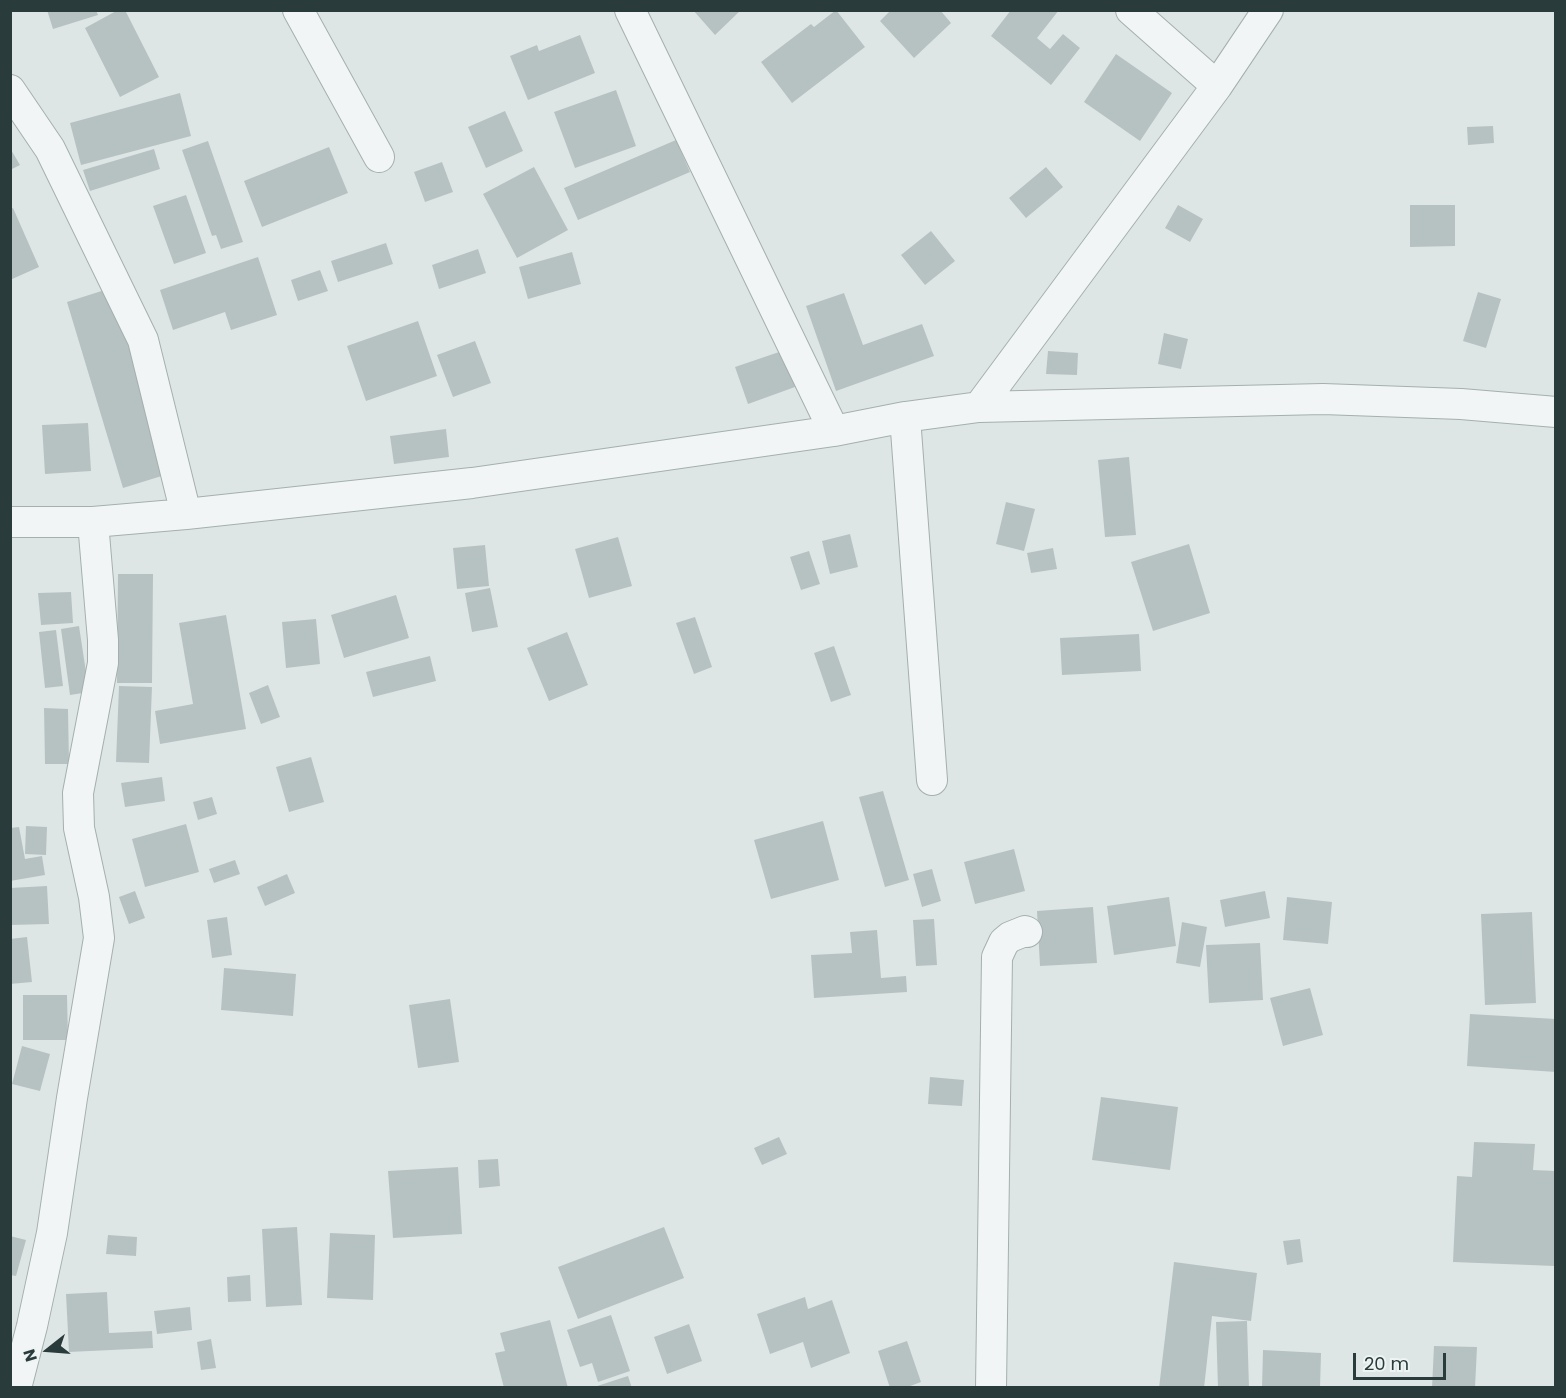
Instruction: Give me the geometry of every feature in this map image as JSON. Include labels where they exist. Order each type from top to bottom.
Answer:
[{"type":"street","points":[[298,10],[379,157]]},
{"type":"street","points":[[630,10],[834,431]]},
{"type":"street","points":[[1131,10],[1217,86]]},
{"type":"street","points":[[979,407],[1217,86],[1268,10]]},
{"type":"street","points":[[10,90],[50,149],[143,340],[186,514]]},
{"type":"street","points":[[10,522],[93,522],[472,483],[834,431],[905,417],[979,407],[1323,399],[1461,404],[1556,412]]},
{"type":"street","points":[[905,417],[932,780]]},
{"type":"street","points":[[16,1388],[21,1327],[52,1233],[99,938],[94,897],[79,828],[78,793],[102,663],[103,640],[93,522]]},
{"type":"street","points":[[991,1388],[997,957],[1004,942],[1027,932]]},
{"type":"building","points":[[47,10],[96,10],[98,15],[53,29]]},
{"type":"building","points":[[118,10],[125,10],[159,77],[120,97],[85,28]]},
{"type":"building","points":[[693,10],[741,10],[715,35]]},
{"type":"building","points":[[836,10],[865,47],[792,103],[761,62],[811,24],[814,27]]},
{"type":"building","points":[[891,10],[940,10],[951,23],[914,58],[880,21]]},
{"type":"building","points":[[1011,10],[1059,10],[1037,38],[1050,49],[1063,34],[1080,48],[1051,85],[991,36]]},
{"type":"building","points":[[580,35],[595,73],[528,100],[510,56],[537,45],[539,51]]},
{"type":"building","points":[[1116,54],[1172,93],[1140,141],[1084,102]]},
{"type":"building","points":[[616,90],[636,146],[575,168],[554,112]]},
{"type":"building","points":[[180,93],[191,136],[81,165],[70,123]]},
{"type":"building","points":[[505,111],[523,151],[486,168],[468,127]]},
{"type":"building","points":[[1493,126],[1494,143],[1468,145],[1467,127]]},
{"type":"building","points":[[676,140],[690,172],[578,220],[564,188]]},
{"type":"building","points":[[208,141],[243,242],[221,249],[216,235],[212,236],[182,150]]},
{"type":"building","points":[[329,147],[348,193],[262,227],[244,181]]},
{"type":"building","points":[[10,148],[20,165],[10,170]]},
{"type":"building","points":[[154,149],[160,169],[90,191],[83,170]]},
{"type":"building","points":[[442,162],[453,192],[425,202],[414,172]]},
{"type":"building","points":[[534,167],[568,230],[517,258],[483,194]]},
{"type":"building","points":[[1046,167],[1063,187],[1026,218],[1009,198]]},
{"type":"building","points":[[186,195],[206,253],[174,264],[153,206]]},
{"type":"building","points":[[1178,205],[1203,219],[1190,242],[1165,228]]},
{"type":"building","points":[[1410,205],[1455,205],[1455,246],[1410,247]]},
{"type":"building","points":[[13,208],[39,267],[10,280],[10,209]]},
{"type":"building","points":[[931,231],[955,261],[925,285],[901,255]]},
{"type":"building","points":[[386,243],[393,264],[338,282],[331,261]]},
{"type":"building","points":[[478,249],[486,273],[439,289],[432,265]]},
{"type":"building","points":[[572,252],[581,284],[528,299],[519,267]]},
{"type":"building","points":[[258,257],[277,315],[231,330],[225,312],[173,330],[160,290]]},
{"type":"building","points":[[320,270],[328,291],[298,301],[291,280]]},
{"type":"building","points":[[111,288],[168,474],[123,488],[67,302]]},
{"type":"building","points":[[1478,292],[1501,299],[1486,348],[1463,341]]},
{"type":"building","points":[[844,293],[863,345],[922,324],[934,356],[836,391],[806,306]]},
{"type":"building","points":[[418,321],[437,376],[366,401],[347,346]]},
{"type":"building","points":[[1164,333],[1188,339],[1181,369],[1158,364]]},
{"type":"building","points":[[475,341],[491,383],[453,397],[437,355]]},
{"type":"building","points":[[782,351],[795,387],[748,404],[735,367]]},
{"type":"building","points":[[1048,351],[1078,353],[1077,375],[1046,374]]},
{"type":"building","points":[[88,423],[91,471],[45,474],[42,425]]},
{"type":"building","points":[[446,429],[449,457],[394,464],[390,436]]},
{"type":"building","points":[[1129,457],[1136,535],[1105,537],[1098,460]]},
{"type":"building","points":[[1006,502],[1035,509],[1024,551],[996,544]]},
{"type":"building","points":[[850,534],[858,567],[830,574],[822,541]]},
{"type":"building","points":[[618,537],[632,586],[589,598],[575,549]]},
{"type":"building","points":[[1189,544],[1210,613],[1153,631],[1131,562]]},
{"type":"building","points":[[485,545],[489,586],[457,589],[453,548]]},
{"type":"building","points":[[1053,548],[1057,569],[1031,573],[1027,553]]},
{"type":"building","points":[[809,551],[820,584],[801,590],[790,557]]},
{"type":"building","points":[[118,574],[153,574],[152,683],[117,683]]},
{"type":"building","points":[[490,588],[498,627],[472,632],[465,593]]},
{"type":"building","points":[[71,592],[73,623],[41,625],[38,593]]},
{"type":"building","points":[[396,595],[409,638],[344,658],[331,615]]},
{"type":"building","points":[[226,615],[246,729],[160,744],[155,711],[193,704],[179,623]]},
{"type":"building","points":[[695,617],[712,667],[694,674],[676,623]]},
{"type":"building","points":[[316,619],[320,664],[286,668],[282,622]]},
{"type":"building","points":[[79,626],[89,692],[70,695],[61,629]]},
{"type":"building","points":[[56,630],[63,686],[45,688],[39,632]]},
{"type":"building","points":[[567,632],[588,685],[549,701],[527,648]]},
{"type":"building","points":[[1139,634],[1141,671],[1062,675],[1060,638]]},
{"type":"building","points":[[834,646],[851,695],[831,702],[814,653]]},
{"type":"building","points":[[430,656],[436,681],[373,697],[366,672]]},
{"type":"building","points":[[268,685],[280,717],[261,724],[249,693]]},
{"type":"building","points":[[119,686],[152,687],[149,763],[116,762]]},
{"type":"building","points":[[44,708],[68,709],[69,764],[45,764]]},
{"type":"building","points":[[311,757],[324,802],[289,812],[276,767]]},
{"type":"building","points":[[162,777],[165,801],[125,807],[121,783]]},
{"type":"building","points":[[883,791],[909,880],[885,887],[859,797]]},
{"type":"building","points":[[212,797],[217,814],[198,820],[193,802]]},
{"type":"building","points":[[823,821],[839,880],[771,899],[754,840]]},
{"type":"building","points":[[186,824],[199,872],[145,887],[132,839]]},
{"type":"building","points":[[26,826],[47,827],[46,855],[25,854]]},
{"type":"building","points":[[19,827],[25,859],[42,856],[45,875],[10,881],[10,828]]},
{"type":"building","points":[[1014,849],[1025,891],[975,904],[964,862]]},
{"type":"building","points":[[235,860],[240,874],[214,883],[209,869]]},
{"type":"building","points":[[932,869],[941,901],[922,907],[913,874]]},
{"type":"building","points":[[287,874],[295,893],[265,906],[257,887]]},
{"type":"building","points":[[47,886],[49,924],[10,925],[10,888]]},
{"type":"building","points":[[135,891],[145,918],[129,924],[119,897]]},
{"type":"building","points":[[1265,891],[1270,918],[1225,927],[1220,900]]},
{"type":"building","points":[[1169,897],[1176,946],[1114,955],[1107,906]]},
{"type":"building","points":[[1287,897],[1332,902],[1328,944],[1283,940]]},
{"type":"building","points":[[1093,907],[1097,963],[1040,966],[1037,911]]},
{"type":"building","points":[[1532,912],[1536,1003],[1485,1005],[1481,914]]},
{"type":"building","points":[[227,917],[232,955],[212,958],[207,920]]},
{"type":"building","points":[[934,919],[937,965],[916,966],[913,920]]},
{"type":"building","points":[[1182,922],[1207,927],[1200,967],[1176,963]]},
{"type":"building","points":[[877,930],[881,978],[906,976],[907,992],[814,998],[811,955],[852,953],[850,932]]},
{"type":"building","points":[[27,937],[32,982],[10,984],[10,939]]},
{"type":"building","points":[[1260,943],[1263,1000],[1209,1003],[1206,945]]},
{"type":"building","points":[[224,968],[296,974],[293,1016],[221,1010]]},
{"type":"building","points":[[1310,988],[1323,1035],[1283,1046],[1270,998]]},
{"type":"building","points":[[23,995],[67,995],[68,1040],[23,1040]]},
{"type":"building","points":[[450,999],[459,1062],[418,1068],[409,1005]]},
{"type":"building","points":[[1470,1014],[1556,1019],[1556,1072],[1467,1066]]},
{"type":"building","points":[[22,1046],[50,1054],[40,1091],[12,1084]]},
{"type":"building","points":[[930,1077],[964,1080],[962,1106],[928,1104]]},
{"type":"building","points":[[1101,1097],[1178,1107],[1170,1170],[1092,1160]]},
{"type":"building","points":[[779,1137],[787,1154],[762,1165],[754,1148]]},
{"type":"building","points":[[1474,1142],[1535,1144],[1533,1170],[1556,1171],[1555,1266],[1453,1262],[1457,1176],[1472,1177]]},
{"type":"building","points":[[498,1159],[500,1186],[479,1188],[478,1160]]},
{"type":"building","points":[[458,1167],[462,1234],[393,1238],[388,1171]]},
{"type":"building","points":[[297,1227],[302,1305],[266,1307],[262,1229]]},
{"type":"building","points":[[664,1227],[684,1278],[578,1319],[558,1267]]},
{"type":"building","points":[[330,1233],[375,1235],[373,1300],[327,1298]]},
{"type":"building","points":[[108,1235],[137,1237],[136,1256],[106,1254]]},
{"type":"building","points":[[10,1236],[26,1240],[16,1276],[10,1275]]},
{"type":"building","points":[[1300,1239],[1303,1262],[1287,1265],[1283,1241]]},
{"type":"building","points":[[1174,1262],[1257,1273],[1251,1321],[1212,1316],[1204,1388],[1159,1388]]},
{"type":"building","points":[[250,1275],[251,1301],[228,1302],[227,1277]]},
{"type":"building","points":[[107,1292],[109,1333],[152,1331],[153,1348],[69,1352],[66,1294]]},
{"type":"building","points":[[805,1297],[808,1309],[832,1300],[850,1353],[811,1368],[803,1342],[770,1354],[757,1314]]},
{"type":"building","points":[[190,1307],[192,1330],[157,1334],[154,1311]]},
{"type":"building","points":[[611,1315],[630,1371],[598,1382],[592,1363],[580,1367],[567,1330]]},
{"type":"building","points":[[550,1320],[568,1388],[504,1388],[495,1353],[505,1351],[500,1333]]},
{"type":"building","points":[[1247,1321],[1249,1388],[1218,1388],[1216,1322]]},
{"type":"building","points":[[689,1324],[702,1361],[667,1374],[654,1337]]},
{"type":"building","points":[[211,1339],[216,1368],[201,1370],[197,1342]]},
{"type":"building","points":[[907,1341],[921,1382],[905,1388],[890,1388],[878,1351]]},
{"type":"building","points":[[1434,1346],[1477,1347],[1475,1388],[1432,1388]]},
{"type":"building","points":[[1263,1350],[1321,1353],[1320,1388],[1262,1388]]},
{"type":"building","points":[[628,1376],[632,1388],[594,1388],[594,1387]]}]
